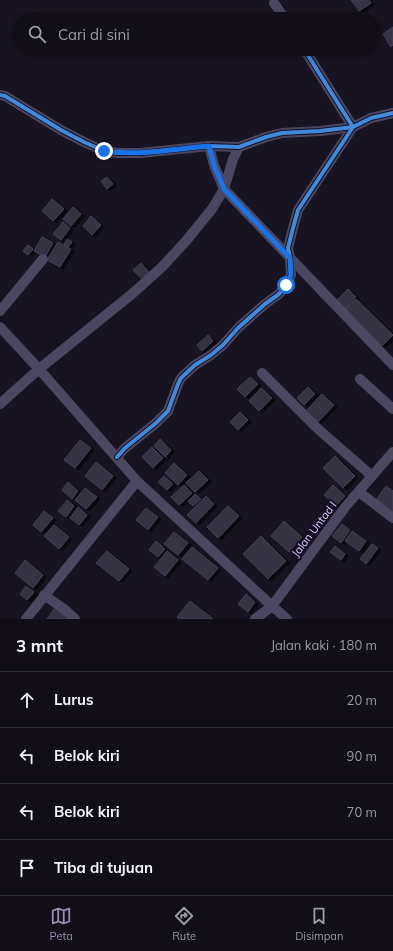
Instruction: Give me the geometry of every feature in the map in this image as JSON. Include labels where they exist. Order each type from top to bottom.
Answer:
[{"type":"street","points":[[274,3],[280,12]]},
{"type":"street","points":[[308,56],[353,127]]},
{"type":"street","points":[[0,95],[5,96],[61,130],[84,142],[104,151],[118,153],[141,153],[209,146],[239,147],[282,133],[320,131],[353,127],[371,118],[393,113]]},
{"type":"street","points":[[117,457],[125,448],[160,420],[168,411],[181,378],[195,365],[223,345],[238,328],[278,294],[286,285],[291,275],[288,248],[298,210],[353,127]]},
{"type":"street","points":[[209,146],[214,165],[224,189],[393,365]]},
{"type":"street","points":[[0,404],[39,369],[132,294],[162,267],[186,241],[212,209],[224,189],[233,159],[239,147]]},
{"type":"street","points":[[0,311],[42,259]]},
{"type":"street","points":[[0,327],[137,480],[287,619]]},
{"type":"street","points":[[262,373],[318,428],[372,476]]},
{"type":"street","points":[[360,379],[393,409]]},
{"type":"street","name":"Jalan Untad I","points":[[254,619],[272,606],[346,506],[393,452]]},
{"type":"street","points":[[26,619],[137,480]]},
{"type":"street","points":[[359,492],[393,518]]},
{"type":"street","points":[[44,595],[75,619]]},
{"type":"building","points":[[351,0],[369,0],[371,3],[359,11]]},
{"type":"building","points":[[393,27],[393,45],[391,47],[383,34]]},
{"type":"building","points":[[107,177],[113,184],[107,189],[101,181]]},
{"type":"building","points":[[52,199],[64,209],[53,221],[42,211]]},
{"type":"building","points":[[73,207],[81,214],[71,226],[63,219]]},
{"type":"building","points":[[91,216],[101,225],[92,235],[83,226]]},
{"type":"building","points":[[63,222],[70,228],[61,240],[53,234]]},
{"type":"building","points":[[42,237],[53,243],[45,257],[34,251]]},
{"type":"building","points":[[67,239],[72,242],[68,247],[64,244]]},
{"type":"building","points":[[58,242],[71,249],[60,267],[47,260]]},
{"type":"building","points":[[28,245],[33,249],[28,255],[23,251]]},
{"type":"building","points":[[141,263],[149,272],[141,278],[133,270]]},
{"type":"building","points":[[348,289],[356,297],[343,311],[335,302]]},
{"type":"building","points":[[356,299],[393,335],[382,346],[345,310]]},
{"type":"building","points":[[208,335],[213,341],[202,351],[197,345]]},
{"type":"building","points":[[250,377],[258,384],[245,397],[237,389]]},
{"type":"building","points":[[308,387],[315,394],[304,405],[297,398]]},
{"type":"building","points":[[261,388],[272,398],[259,411],[249,401]]},
{"type":"building","points":[[322,394],[334,405],[318,422],[306,411]]},
{"type":"building","points":[[240,412],[248,420],[238,430],[230,422]]},
{"type":"building","points":[[160,439],[171,450],[165,457],[154,446]]},
{"type":"building","points":[[80,440],[91,448],[75,468],[64,460]]},
{"type":"building","points":[[152,447],[163,458],[153,468],[142,457]]},
{"type":"building","points":[[335,456],[355,476],[343,488],[323,468]]},
{"type":"building","points":[[96,462],[113,476],[102,490],[85,476]]},
{"type":"building","points":[[174,463],[187,475],[178,485],[165,473]]},
{"type":"building","points":[[199,471],[208,480],[195,492],[186,483]]},
{"type":"building","points":[[164,476],[173,484],[167,490],[158,482]]},
{"type":"building","points":[[68,482],[78,491],[72,499],[62,490]]},
{"type":"building","points":[[184,485],[192,493],[179,505],[171,497]]},
{"type":"building","points":[[333,485],[345,496],[336,506],[324,495]]},
{"type":"building","points":[[386,486],[393,491],[393,512],[376,500]]},
{"type":"building","points":[[85,488],[97,497],[86,509],[75,500]]},
{"type":"building","points":[[195,494],[201,499],[193,506],[188,501]]},
{"type":"building","points":[[206,496],[214,504],[196,523],[187,515]]},
{"type":"building","points":[[67,500],[74,506],[66,517],[58,511]]},
{"type":"building","points":[[228,506],[239,516],[218,538],[207,527]]},
{"type":"building","points":[[78,507],[87,515],[79,525],[70,518]]},
{"type":"building","points":[[146,508],[158,517],[148,530],[136,520]]},
{"type":"building","points":[[44,511],[53,518],[41,532],[33,525]]},
{"type":"building","points":[[284,521],[302,537],[289,552],[271,536]]},
{"type":"building","points":[[342,524],[350,530],[341,543],[332,536]]},
{"type":"building","points":[[54,525],[69,537],[59,549],[44,536]]},
{"type":"building","points":[[352,531],[366,541],[359,551],[345,541]]},
{"type":"building","points":[[174,532],[188,543],[178,555],[164,544]]},
{"type":"building","points":[[261,536],[286,561],[268,579],[243,554]]},
{"type":"building","points":[[156,541],[165,549],[158,557],[149,550]]},
{"type":"building","points":[[372,544],[378,548],[366,564],[360,559]]},
{"type":"building","points":[[335,546],[345,554],[341,560],[330,552]]},
{"type":"building","points":[[192,547],[218,568],[208,580],[182,559]]},
{"type":"building","points":[[107,551],[129,569],[119,581],[96,563]]},
{"type":"building","points":[[167,551],[178,560],[165,576],[154,567]]},
{"type":"building","points":[[25,560],[43,575],[33,588],[15,573]]},
{"type":"building","points":[[26,586],[34,592],[27,600],[20,594]]},
{"type":"building","points":[[246,594],[255,602],[248,612],[238,604]]},
{"type":"building","points":[[190,601],[213,619],[179,619],[177,617]]},
{"type":"building","points":[[55,608],[69,619],[47,619]]},
{"type":"cycle path","points":[[117,457],[125,448],[156,423],[168,411],[181,378],[195,365],[223,345],[238,328],[265,304],[279,294],[291,275],[288,248],[298,210],[353,127],[308,56]]},
{"type":"cycle path","points":[[0,95],[5,96],[61,130],[84,142],[104,151],[118,153],[141,153],[209,146],[239,147],[282,133],[320,131],[353,127],[371,118],[393,113]]},
{"type":"route","points":[[104,151],[118,153],[141,153],[209,146],[214,165],[224,189],[290,258],[291,275],[286,285]]}]
